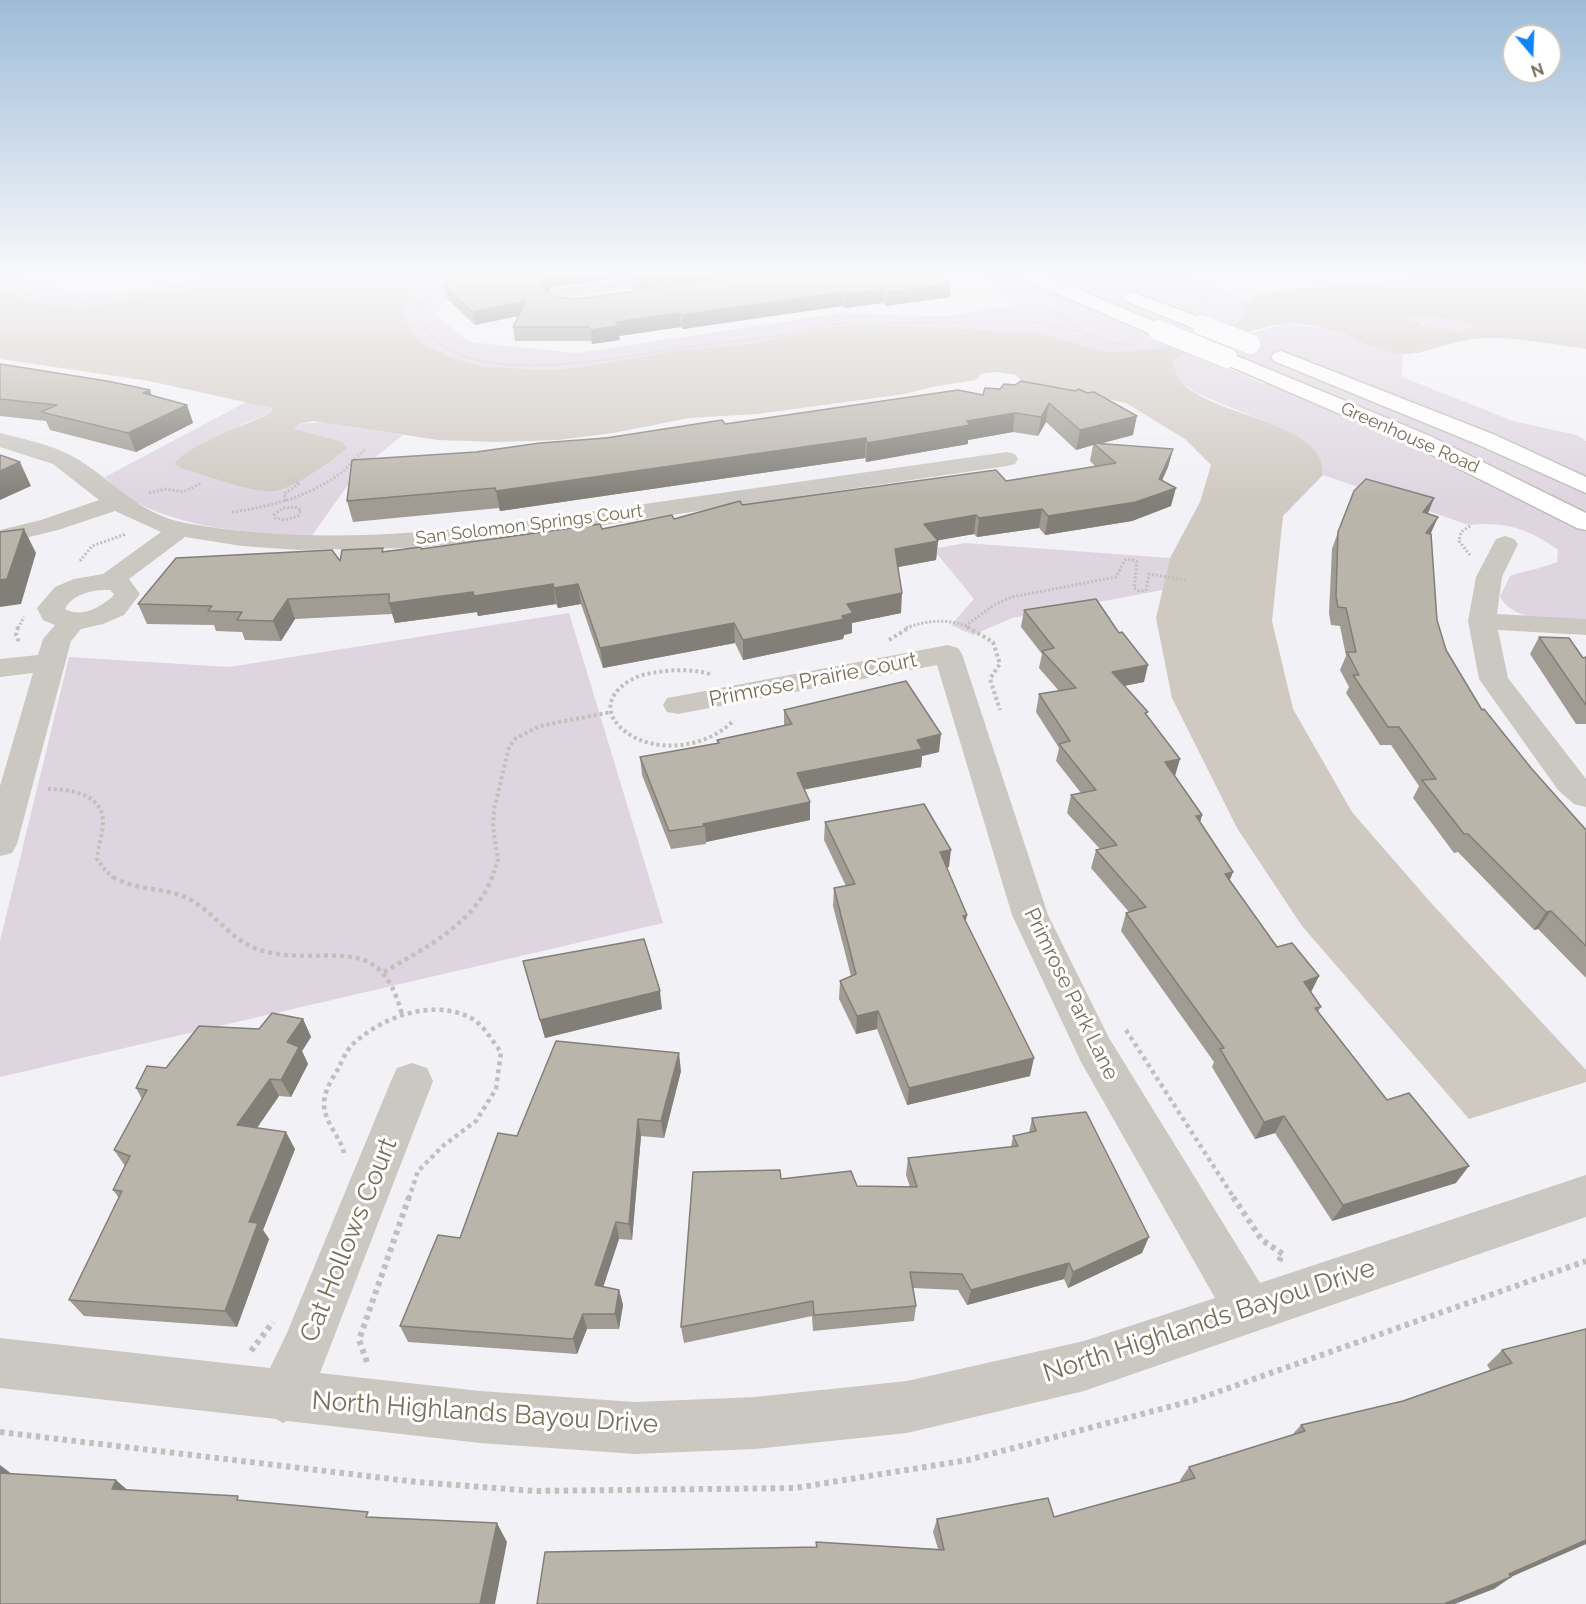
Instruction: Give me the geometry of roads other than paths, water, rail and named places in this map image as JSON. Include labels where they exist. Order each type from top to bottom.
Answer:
[{"type":"main road","name":"Greenhouse Road","points":[[1209,351],[1422,441],[1586,523]]},
{"type":"main road","name":"Greenhouse Road","points":[[1267,351],[1487,440],[1586,486]]},
{"type":"street","name":"San Solomon Springs Court","points":[[0,440],[35,449],[66,462],[117,502],[142,515],[181,529],[279,543],[343,543],[447,538],[544,527],[1007,459]]},
{"type":"street","points":[[0,537],[49,525],[117,502]]},
{"type":"street","points":[[5,819],[57,639],[74,620],[100,616],[118,606],[127,594],[125,588],[109,582],[181,529]]},
{"type":"street","points":[[1505,543],[1489,577],[1482,621],[1494,679],[1569,782],[1586,796]]},
{"type":"street","points":[[1482,621],[1586,627]]},
{"type":"street","name":"Primrose Prairie Court","points":[[678,705],[956,640]]},
{"type":"street","name":"Primrose Park Lane","points":[[956,640],[1029,915],[1095,1050],[1249,1310]]},
{"type":"street","points":[[0,668],[50,662]]},
{"type":"street","name":"Cat Hollows Court","points":[[283,1397],[304,1352],[412,1081]]},
{"type":"street","name":"North Highlands Bayou Drive","points":[[0,1364],[480,1418],[635,1428],[755,1424],[908,1407],[1084,1366],[1586,1196]]}]
